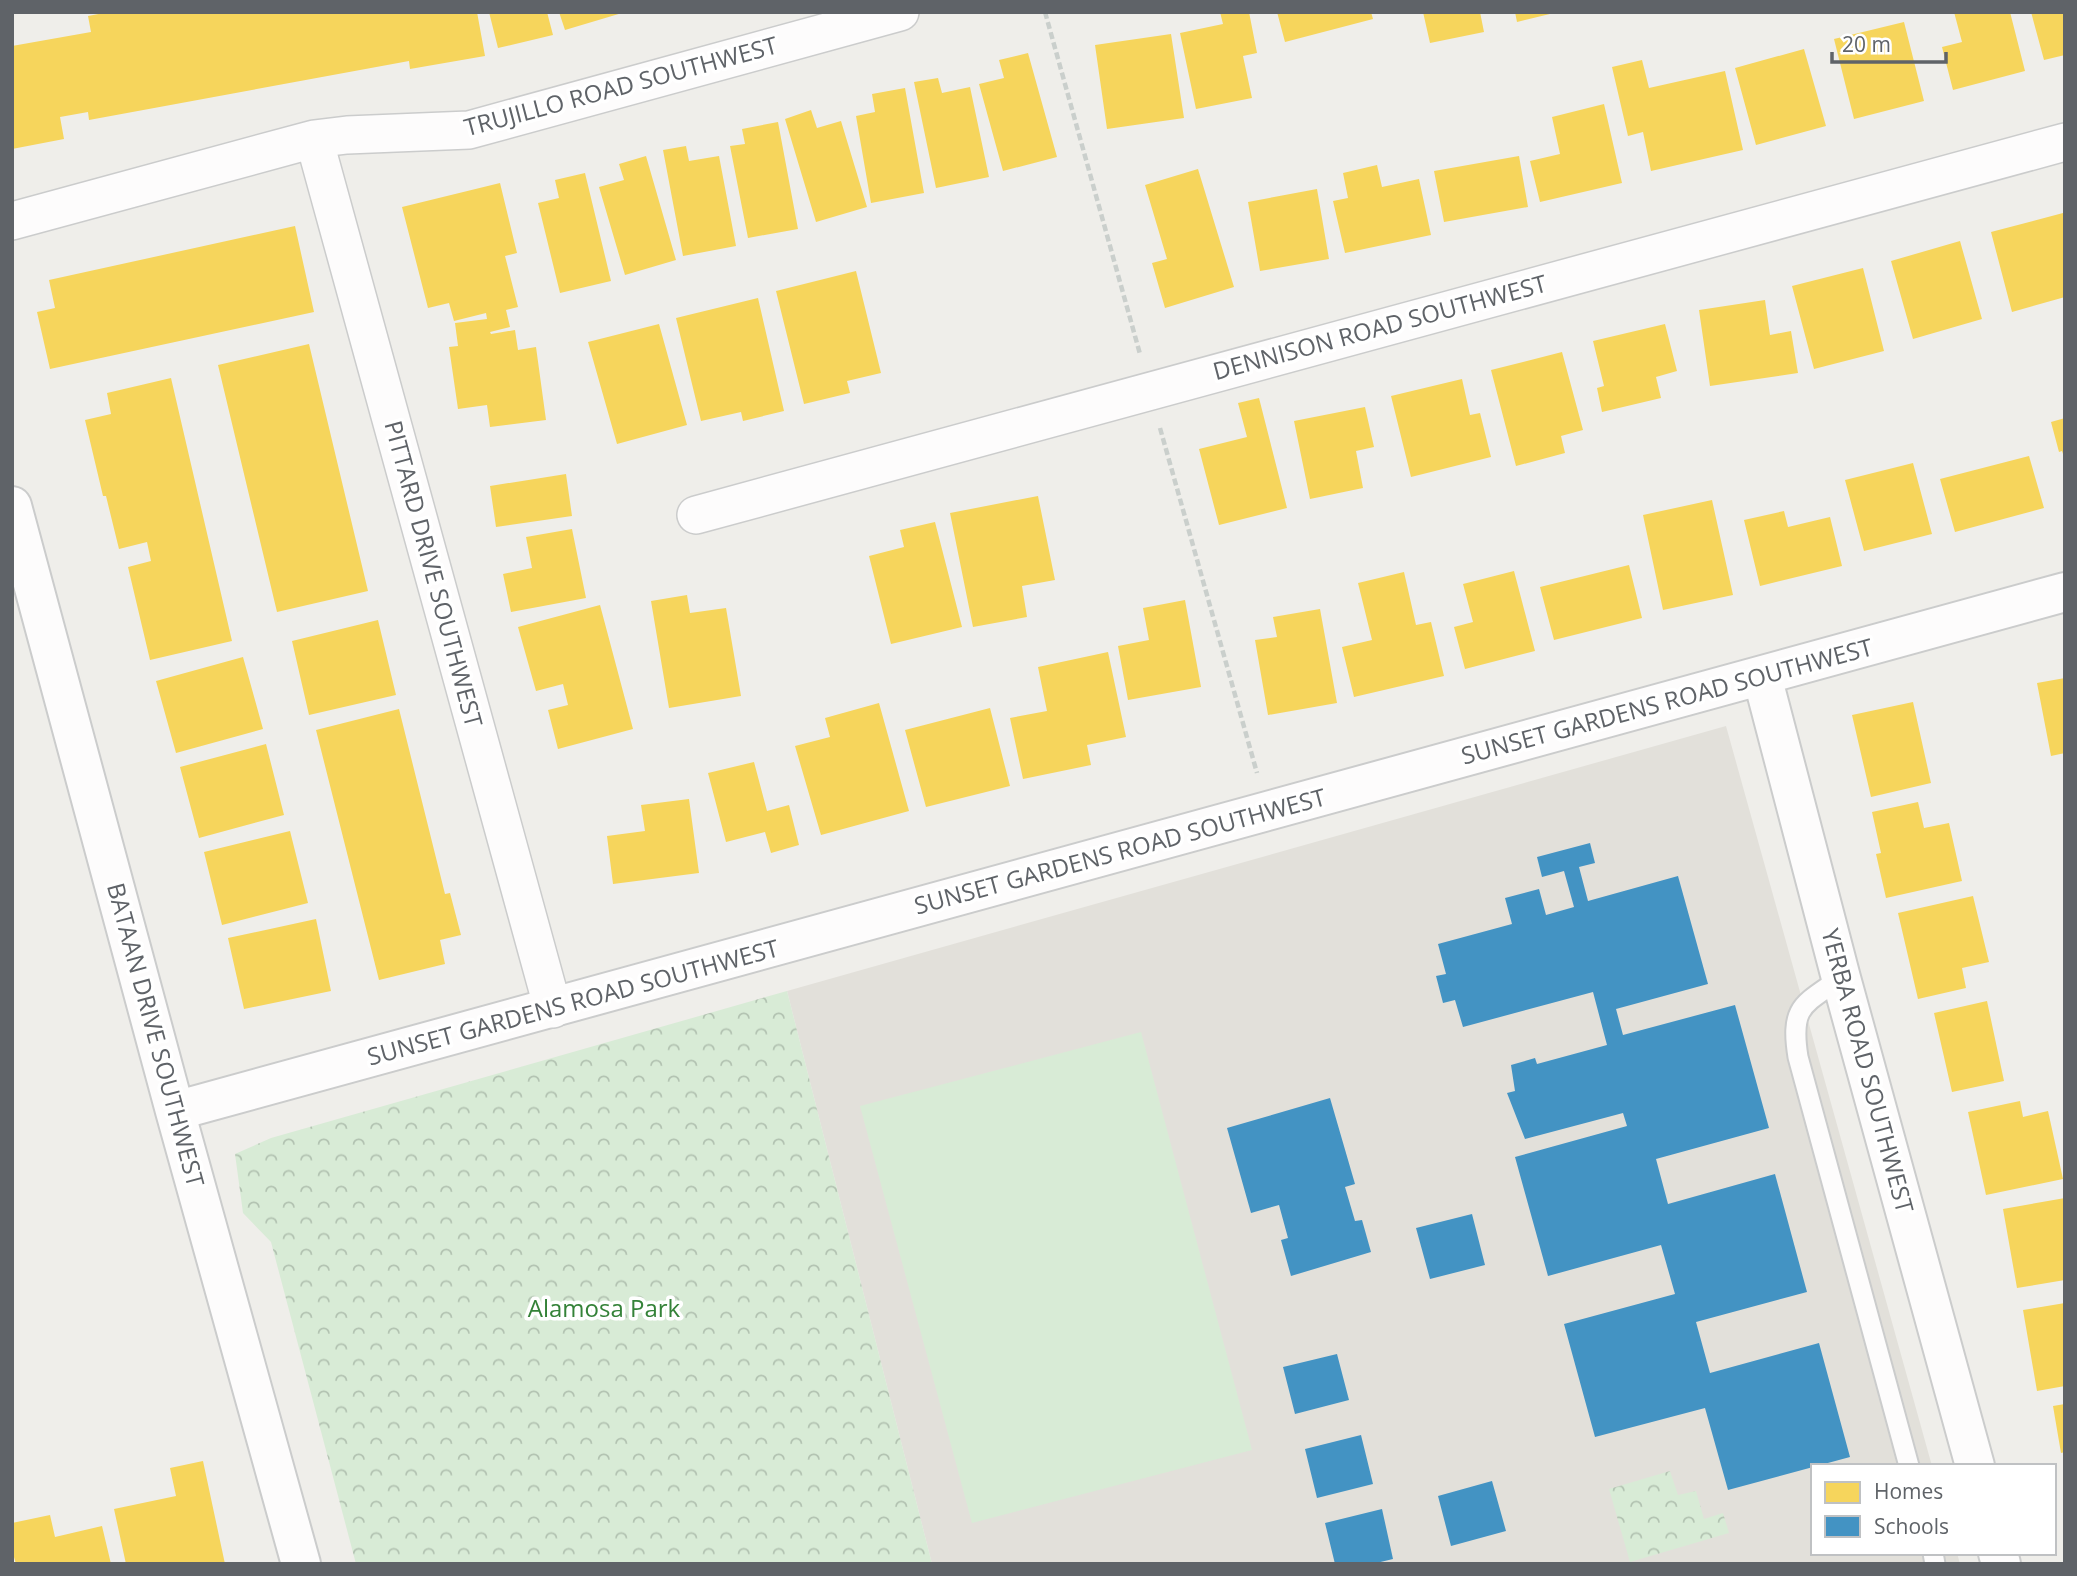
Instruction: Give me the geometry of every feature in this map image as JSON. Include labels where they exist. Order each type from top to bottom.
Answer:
[{"type":"street","name":"TRUJILLO ROAD SOUTHWEST","points":[[12,221],[314,139],[346,135],[469,130],[900,12]]},
{"type":"street","name":"PITTARD DRIVE SOUTHWEST","points":[[314,139],[553,1009]]},
{"type":"street","name":"DENNISON ROAD SOUTHWEST","points":[[696,515],[2065,142]]},
{"type":"street","name":"BATAAN DRIVE SOUTHWEST","points":[[12,506],[175,1111],[301,1564]]},
{"type":"street","name":"SUNSET GARDENS ROAD SOUTHWEST","points":[[175,1111],[2065,592]]},
{"type":"street","name":"YERBA ROAD SOUTHWEST","points":[[1762,676],[1841,978],[1974,1464]]},
{"type":"lane","points":[[1841,978],[1811,1000],[1797,1016],[1794,1031],[1798,1057],[1908,1464]]},
{"type":"path","points":[[1045,12],[1141,355]]},
{"type":"path","points":[[1159,422],[1258,778]]},
{"type":"shaded area","points":[[1726,726],[1931,1464],[1811,1464],[1811,1555],[1958,1555],[1960,1564],[932,1564],[787,991]]},
{"type":"green space","name":"Alamosa Park","points":[[787,991],[932,1564],[356,1564],[271,1242],[243,1213],[235,1154],[271,1138]]},
{"type":"green space","points":[[1141,1032],[1252,1450],[972,1523],[860,1106]]},
{"type":"green space","points":[[1670,1471],[1678,1495],[1696,1491],[1704,1519],[1723,1513],[1729,1533],[1630,1562],[1609,1489]]},
{"type":"building: Homes","points":[[109,12],[477,12],[485,56],[410,69],[409,61],[89,120],[88,112],[60,117],[64,139],[12,149],[12,46],[91,32],[88,16]]},
{"type":"building: Homes","points":[[489,12],[547,12],[553,35],[498,48]]},
{"type":"building: Homes","points":[[559,12],[622,12],[622,13],[565,30]]},
{"type":"building: Homes","points":[[1220,12],[1249,12],[1257,53],[1243,56],[1252,98],[1196,109],[1180,33],[1223,24]]},
{"type":"building: Homes","points":[[1277,12],[1371,12],[1373,19],[1285,42]]},
{"type":"building: Homes","points":[[1423,12],[1480,12],[1484,32],[1430,43]]},
{"type":"building: Homes","points":[[1515,12],[1554,12],[1554,13],[1517,22]]},
{"type":"building: Homes","points":[[1954,12],[2010,12],[2025,71],[1953,90],[1942,47],[1962,42]]},
{"type":"building: Homes","points":[[2031,12],[2065,12],[2065,55],[2044,60]]},
{"type":"building: Homes","points":[[1904,22],[1924,101],[1854,119],[1834,39]]},
{"type":"building: Homes","points":[[1171,34],[1184,118],[1107,129],[1095,45]]},
{"type":"building: Homes","points":[[1804,49],[1826,126],[1756,145],[1735,68]]},
{"type":"building: Homes","points":[[1028,53],[1057,157],[1003,171],[979,84],[1004,78],[999,60]]},
{"type":"building: Homes","points":[[1642,60],[1649,88],[1725,71],[1743,150],[1651,171],[1643,132],[1628,136],[1612,67]]},
{"type":"building: Homes","points":[[938,78],[942,93],[970,87],[989,177],[936,188],[914,82]]},
{"type":"building: Homes","points":[[905,88],[924,193],[871,203],[856,116],[875,112],[872,94]]},
{"type":"building: Homes","points":[[1604,104],[1622,183],[1540,202],[1530,161],[1560,154],[1552,117]]},
{"type":"building: Homes","points":[[811,110],[817,128],[841,121],[867,207],[816,222],[785,119]]},
{"type":"building: Homes","points":[[778,122],[798,229],[748,238],[730,146],[745,144],[742,129]]},
{"type":"building: Homes","points":[[686,146],[689,161],[719,156],[736,246],[683,256],[663,150]]},
{"type":"building: Homes","points":[[646,156],[676,260],[625,275],[599,187],[624,180],[619,164]]},
{"type":"building: Homes","points":[[1519,156],[1528,207],[1444,222],[1434,171]]},
{"type":"building: Homes","points":[[1377,165],[1382,187],[1419,179],[1431,235],[1345,253],[1333,201],[1348,198],[1343,173]]},
{"type":"building: Homes","points":[[1198,169],[1234,287],[1165,308],[1152,263],[1167,259],[1145,185]]},
{"type":"building: Homes","points":[[585,173],[611,281],[560,293],[538,203],[559,198],[555,180]]},
{"type":"building: Homes","points":[[500,183],[517,253],[505,256],[518,307],[506,310],[510,327],[490,332],[515,330],[518,350],[536,347],[546,420],[490,427],[487,405],[458,409],[449,347],[458,346],[455,323],[487,319],[486,313],[454,321],[449,303],[428,308],[402,207]]},
{"type":"building: Homes","points":[[1317,189],[1329,259],[1260,271],[1248,202]]},
{"type":"building: Homes","points":[[2063,213],[2065,297],[2012,312],[1991,232]]},
{"type":"building: Homes","points":[[295,226],[314,312],[50,369],[37,312],[55,308],[49,280]]},
{"type":"building: Homes","points":[[1960,241],[1982,319],[1913,339],[1891,261]]},
{"type":"building: Homes","points":[[1863,268],[1884,351],[1814,369],[1792,286]]},
{"type":"building: Homes","points":[[856,271],[881,373],[847,381],[850,393],[804,404],[776,291]]},
{"type":"building: Homes","points":[[758,298],[784,411],[743,421],[741,412],[701,421],[676,318]]},
{"type":"building: Homes","points":[[1765,300],[1770,335],[1791,331],[1798,373],[1710,386],[1699,310]]},
{"type":"building: Homes","points":[[659,324],[687,425],[617,444],[588,342]]},
{"type":"building: Homes","points":[[1665,324],[1677,371],[1656,377],[1661,398],[1602,412],[1597,388],[1604,386],[1593,341]]},
{"type":"building: Homes","points":[[309,344],[368,591],[277,612],[218,365]]},
{"type":"building: Homes","points":[[1562,352],[1583,430],[1561,436],[1565,453],[1516,466],[1491,370]]},
{"type":"building: Homes","points":[[171,378],[232,641],[150,660],[128,567],[151,561],[147,542],[119,549],[85,420],[111,414],[107,393]]},
{"type":"building: Homes","points":[[1462,379],[1470,415],[1480,413],[1491,457],[1411,477],[1391,396]]},
{"type":"building: Homes","points":[[1259,398],[1287,508],[1219,525],[1199,449],[1247,437],[1238,403]]},
{"type":"building: Homes","points":[[1365,407],[1374,447],[1356,451],[1363,488],[1310,499],[1294,421]]},
{"type":"building: Homes","points":[[2065,418],[2064,457],[2062,451],[2059,452],[2051,422]]},
{"type":"building: Homes","points":[[2029,456],[2044,508],[1955,532],[1940,479]]},
{"type":"building: Homes","points":[[1913,463],[1932,534],[1864,551],[1845,480]]},
{"type":"building: Homes","points":[[566,474],[572,516],[496,527],[490,486]]},
{"type":"building: Homes","points":[[1038,496],[1055,580],[1022,586],[1027,617],[973,627],[950,513]]},
{"type":"building: Homes","points":[[1712,500],[1733,595],[1663,610],[1643,515]]},
{"type":"building: Homes","points":[[1784,511],[1788,527],[1830,517],[1842,566],[1760,586],[1744,520]]},
{"type":"building: Homes","points":[[935,522],[962,627],[891,644],[869,556],[904,547],[900,530]]},
{"type":"building: Homes","points":[[572,529],[586,598],[511,612],[503,574],[532,568],[526,537]]},
{"type":"building: Homes","points":[[1629,565],[1642,618],[1554,640],[1540,587]]},
{"type":"building: Homes","points":[[1514,571],[1535,651],[1465,669],[1454,627],[1473,622],[1463,584]]},
{"type":"building: Homes","points":[[1404,572],[1416,625],[1431,622],[1444,676],[1354,697],[1342,647],[1372,640],[1358,583]]},
{"type":"building: Homes","points":[[687,595],[690,613],[726,608],[741,696],[669,708],[651,601]]},
{"type":"building: Homes","points":[[1185,600],[1201,687],[1128,700],[1118,646],[1149,640],[1143,608]]},
{"type":"building: Homes","points":[[600,605],[633,729],[558,749],[548,710],[568,705],[563,684],[536,691],[518,627]]},
{"type":"building: Homes","points":[[1320,609],[1337,703],[1268,715],[1255,640],[1277,637],[1273,617]]},
{"type":"building: Homes","points":[[378,620],[396,695],[309,715],[292,641]]},
{"type":"building: Homes","points":[[1108,652],[1126,737],[1087,745],[1091,765],[1023,779],[1010,718],[1047,711],[1038,667]]},
{"type":"building: Homes","points":[[243,657],[263,729],[176,753],[156,681]]},
{"type":"building: Homes","points":[[2065,678],[2065,753],[2051,756],[2037,683]]},
{"type":"building: Homes","points":[[1913,702],[1931,783],[1871,797],[1852,715]]},
{"type":"building: Homes","points":[[879,703],[909,811],[821,835],[795,746],[830,737],[825,718]]},
{"type":"building: Homes","points":[[990,708],[1010,786],[926,807],[905,730]]},
{"type":"building: Homes","points":[[399,709],[445,894],[450,893],[461,935],[440,940],[445,964],[379,980],[316,730]]},
{"type":"building: Homes","points":[[266,744],[284,815],[199,838],[180,767]]},
{"type":"building: Homes","points":[[754,762],[767,811],[789,805],[799,845],[771,853],[765,832],[726,842],[708,773]]},
{"type":"building: Homes","points":[[689,799],[699,873],[613,884],[607,836],[645,831],[641,805]]},
{"type":"building: Homes","points":[[1918,802],[1924,828],[1949,823],[1962,881],[1886,898],[1876,854],[1881,853],[1872,812]]},
{"type":"building: Homes","points":[[290,831],[308,903],[222,925],[204,852]]},
{"type":"building: Homes","points":[[1973,896],[1989,962],[1962,968],[1966,988],[1918,999],[1898,913]]},
{"type":"building: Homes","points":[[316,919],[331,991],[244,1009],[228,938]]},
{"type":"building: Homes","points":[[1987,1001],[2004,1081],[1952,1092],[1934,1013]]},
{"type":"building: Homes","points":[[2020,1101],[2023,1117],[2048,1111],[2063,1179],[1986,1195],[1968,1112]]},
{"type":"building: Homes","points":[[2065,1198],[2065,1280],[2017,1288],[2003,1209]]},
{"type":"building: Homes","points":[[2065,1303],[2065,1386],[2037,1391],[2023,1310]]},
{"type":"building: Homes","points":[[2065,1404],[2065,1452],[2061,1453],[2053,1406]]},
{"type":"building: Homes","points":[[203,1461],[225,1564],[126,1564],[114,1509],[176,1496],[170,1468]]},
{"type":"building: Homes","points":[[50,1515],[55,1537],[102,1526],[111,1564],[16,1564],[12,1550],[12,1523]]},
{"type":"building: Schools","points":[[1590,843],[1595,863],[1579,867],[1588,901],[1678,876],[1708,984],[1616,1009],[1623,1035],[1735,1005],[1769,1128],[1656,1159],[1668,1204],[1775,1174],[1807,1292],[1696,1322],[1710,1373],[1819,1343],[1850,1457],[1824,1464],[1811,1464],[1811,1468],[1728,1490],[1705,1408],[1595,1437],[1564,1324],[1675,1294],[1661,1245],[1548,1276],[1515,1157],[1627,1126],[1623,1113],[1525,1139],[1507,1093],[1515,1091],[1511,1065],[1535,1058],[1537,1064],[1607,1045],[1593,992],[1463,1027],[1455,1000],[1443,1003],[1436,976],[1446,974],[1438,944],[1512,924],[1505,898],[1539,889],[1546,915],[1574,907],[1564,871],[1542,877],[1537,857]]},
{"type":"building: Schools","points":[[1330,1098],[1355,1184],[1345,1187],[1355,1221],[1362,1220],[1371,1252],[1291,1276],[1281,1240],[1288,1238],[1279,1205],[1251,1213],[1227,1128]]},
{"type":"building: Schools","points":[[1472,1214],[1485,1265],[1430,1279],[1416,1228]]},
{"type":"building: Schools","points":[[1337,1354],[1349,1400],[1295,1414],[1283,1367]]},
{"type":"building: Schools","points":[[1361,1435],[1373,1484],[1317,1498],[1305,1449]]},
{"type":"building: Schools","points":[[1492,1481],[1506,1531],[1451,1546],[1438,1496]]},
{"type":"building: Schools","points":[[1382,1509],[1393,1559],[1372,1564],[1335,1564],[1325,1523]]}]
